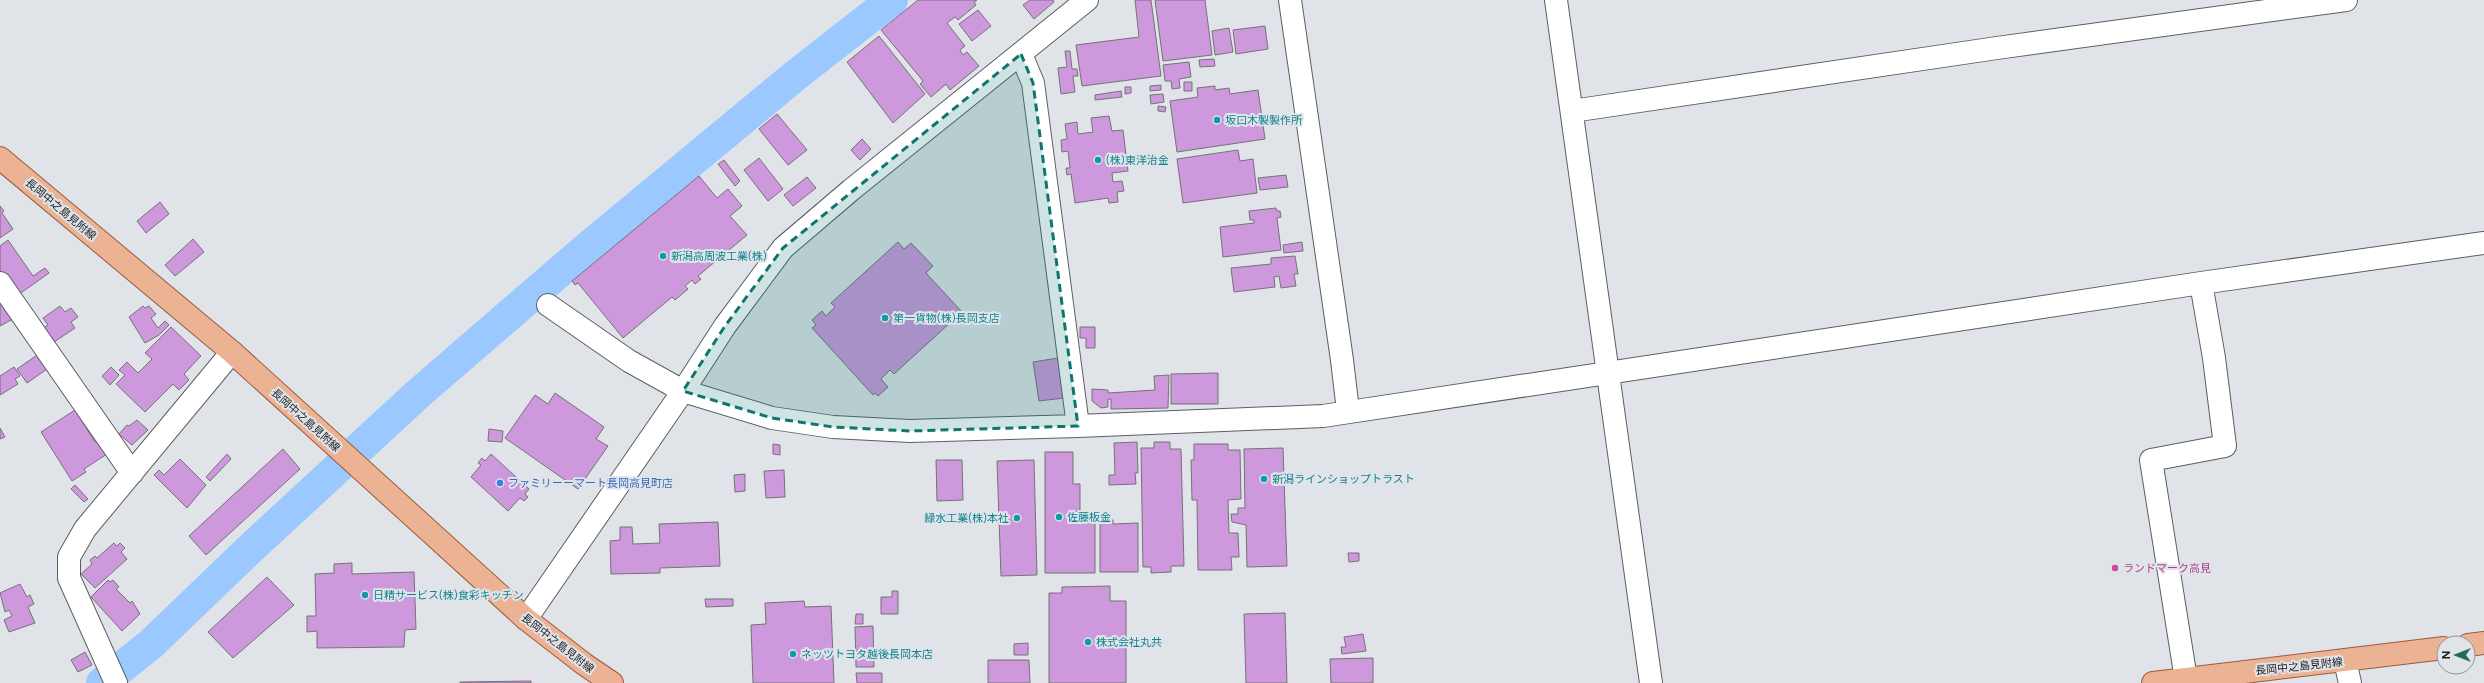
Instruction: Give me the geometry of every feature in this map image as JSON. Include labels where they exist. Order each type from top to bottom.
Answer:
[{"type":"main road","name":"長岡中之島見附線","points":[[0,158],[232,352],[526,619],[584,664],[612,683]]},
{"type":"main road","name":"長岡中之島見附線","points":[[2153,683],[2436,649]]},
{"type":"street","points":[[526,619],[683,391],[725,326],[783,248],[851,190],[1087,0]]},
{"type":"street","points":[[1290,0],[1348,411]]},
{"type":"street","points":[[1556,0],[1651,683]]},
{"type":"street","points":[[1572,110],[1989,49],[2346,0]]},
{"type":"street","points":[[1021,54],[1032,83],[1078,426]]},
{"type":"street","points":[[548,305],[629,361],[683,391],[772,418],[834,427],[910,431],[1078,426],[1322,416],[2201,283],[2484,243]]},
{"type":"street","points":[[0,283],[132,473]]},
{"type":"street","points":[[2186,679],[2151,460],[2225,446],[2214,358],[2201,283]]},
{"type":"street","points":[[116,683],[69,578],[69,557],[85,529],[232,352]]},
{"type":"street","points":[[2345,661],[2350,683]]},
{"type":"highlighted area","points":[[1021,54],[1033,83],[1078,426],[910,431],[833,427],[772,418],[683,391],[725,326],[783,248]]},
{"type":"building","points":[[918,0],[977,0],[974,2],[976,5],[958,20],[955,17],[947,23],[965,46],[960,50],[963,55],[967,52],[979,66],[950,90],[946,84],[931,97],[920,84],[923,81],[881,30]]},
{"type":"building","points":[[1030,0],[1053,0],[1054,2],[1034,19],[1023,5]]},
{"type":"building","points":[[1135,0],[1151,0],[1161,76],[1082,86],[1076,45],[1139,37]]},
{"type":"building","points":[[1155,0],[1205,0],[1212,55],[1163,61]]},
{"type":"building","points":[[978,10],[991,26],[972,41],[959,24]]},
{"type":"building","points":[[1265,26],[1268,49],[1236,54],[1233,30]]},
{"type":"building","points":[[1229,28],[1233,52],[1215,55],[1212,31]]},
{"type":"building","points":[[879,36],[925,94],[893,123],[847,62]]},
{"type":"building","points":[[1065,51],[1070,51],[1072,69],[1077,69],[1078,76],[1073,76],[1075,92],[1061,94],[1058,68],[1067,67]]},
{"type":"building","points":[[1214,59],[1215,66],[1200,67],[1199,60]]},
{"type":"building","points":[[1189,62],[1191,77],[1179,79],[1180,88],[1172,89],[1171,81],[1165,81],[1163,65]]},
{"type":"building","points":[[1184,82],[1192,82],[1192,91],[1184,91]]},
{"type":"building","points":[[1161,85],[1161,90],[1150,91],[1150,86]]},
{"type":"building","name":"坂口木製製作所","points":[[1215,86],[1215,90],[1229,88],[1230,94],[1258,90],[1265,139],[1177,152],[1170,101],[1198,97],[1197,88]]},
{"type":"building","points":[[1125,87],[1131,87],[1131,93],[1125,94]]},
{"type":"building","points":[[1121,91],[1122,97],[1095,100],[1095,95]]},
{"type":"building","points":[[1163,94],[1164,102],[1151,104],[1150,95]]},
{"type":"building","points":[[1158,106],[1166,107],[1165,112],[1158,111]]},
{"type":"building","points":[[777,114],[807,150],[788,165],[759,129]]},
{"type":"building","name":"(株)東洋治金","points":[[1109,116],[1112,131],[1123,130],[1128,171],[1112,173],[1113,182],[1122,181],[1124,191],[1117,192],[1118,202],[1109,203],[1108,198],[1075,203],[1071,174],[1067,175],[1066,168],[1070,168],[1068,151],[1062,152],[1061,140],[1067,139],[1065,124],[1077,122],[1078,134],[1093,132],[1091,118]]},
{"type":"building","points":[[862,139],[871,149],[860,160],[851,150]]},
{"type":"building","points":[[1238,150],[1240,161],[1253,159],[1257,193],[1183,203],[1177,159]]},
{"type":"building","points":[[759,158],[783,189],[768,201],[744,170]]},
{"type":"building","points":[[724,160],[740,181],[735,186],[718,164]]},
{"type":"building","points":[[1286,175],[1288,187],[1260,190],[1258,178]]},
{"type":"building","name":"新潟高周波工業(株)","points":[[699,176],[717,198],[728,189],[742,206],[730,216],[747,235],[698,276],[701,279],[695,284],[692,280],[685,286],[688,289],[675,300],[672,297],[623,338],[578,283],[575,285],[572,281]]},
{"type":"building","points":[[807,177],[816,188],[793,206],[784,195]]},
{"type":"building","points":[[160,202],[169,214],[146,233],[137,221]]},
{"type":"building","points":[[0,206],[4,211],[2,213],[13,229],[0,238]]},
{"type":"building","points":[[1276,208],[1277,211],[1280,211],[1281,217],[1277,218],[1281,250],[1223,257],[1220,227],[1254,223],[1254,220],[1250,220],[1249,211]]},
{"type":"building","points":[[193,239],[204,252],[175,276],[165,265]]},
{"type":"building","points":[[8,240],[33,276],[45,268],[49,273],[15,297],[0,274],[0,246]]},
{"type":"building","name":"第一貨物(株)長岡支店","points":[[898,242],[904,249],[911,243],[933,266],[926,273],[962,312],[894,374],[890,370],[881,379],[888,387],[878,396],[875,393],[873,395],[812,328],[816,325],[812,320],[822,311],[826,316],[835,307],[831,303]]},
{"type":"building","points":[[1302,242],[1303,251],[1284,253],[1283,245]]},
{"type":"building","points":[[1295,256],[1298,274],[1294,274],[1296,286],[1281,288],[1279,276],[1274,277],[1275,287],[1234,292],[1231,268],[1271,264],[1271,258]]},
{"type":"building","points":[[2,302],[13,319],[0,326],[0,303]]},
{"type":"building","points":[[60,306],[65,312],[71,308],[78,317],[71,322],[75,328],[51,344],[42,329],[48,325],[43,318]]},
{"type":"building","points":[[143,306],[145,308],[149,306],[156,314],[151,318],[158,328],[165,321],[169,325],[159,335],[145,343],[129,317]]},
{"type":"building","points":[[171,327],[201,356],[184,374],[189,380],[179,390],[173,384],[145,412],[116,384],[125,375],[119,370],[127,362],[138,373],[152,359],[145,353]]},
{"type":"building","points":[[1080,327],[1095,327],[1095,348],[1086,348],[1086,338],[1080,338]]},
{"type":"building","points":[[40,353],[50,367],[27,383],[17,369]]},
{"type":"building","points":[[1058,358],[1064,398],[1039,401],[1033,362]]},
{"type":"building","points":[[14,367],[20,376],[15,379],[18,384],[0,395],[0,376]]},
{"type":"building","points":[[111,367],[119,375],[110,385],[102,376]]},
{"type":"building","points":[[1218,373],[1218,404],[1171,404],[1171,374]]},
{"type":"building","points":[[1169,375],[1168,408],[1111,409],[1111,399],[1108,399],[1108,407],[1101,408],[1092,401],[1092,389],[1108,390],[1108,393],[1155,390],[1154,376]]},
{"type":"building","points":[[555,393],[604,427],[596,439],[608,446],[578,489],[505,438],[535,395],[548,404]]},
{"type":"building","points":[[75,410],[95,442],[98,441],[107,454],[84,469],[86,472],[72,481],[41,432]]},
{"type":"building","points":[[137,420],[148,430],[132,445],[119,434],[127,425],[129,426]]},
{"type":"building","points":[[0,428],[5,437],[0,439]]},
{"type":"building","points":[[489,429],[503,431],[502,442],[488,441]]},
{"type":"building","points":[[1137,442],[1138,473],[1135,473],[1136,484],[1109,485],[1109,475],[1115,475],[1114,443]]},
{"type":"building","points":[[1154,442],[1170,442],[1170,449],[1181,449],[1184,566],[1171,566],[1171,572],[1151,573],[1151,567],[1143,567],[1141,448],[1154,448]]},
{"type":"building","points":[[773,444],[780,445],[780,455],[773,454]]},
{"type":"building","points":[[1194,444],[1228,444],[1228,450],[1240,450],[1241,499],[1228,500],[1229,533],[1238,533],[1239,557],[1231,557],[1232,570],[1198,570],[1197,500],[1192,500],[1191,460],[1194,460]]},
{"type":"building","name":"新潟ラインショップトラスト","points":[[1283,448],[1287,566],[1247,567],[1246,525],[1232,522],[1231,514],[1238,514],[1238,508],[1245,508],[1244,449]]},
{"type":"building","points":[[283,449],[300,469],[206,555],[189,536]]},
{"type":"building","name":"佐藤板金","points":[[1045,452],[1073,452],[1073,484],[1080,484],[1080,512],[1074,512],[1074,523],[1095,523],[1095,573],[1045,573]]},
{"type":"building","points":[[227,454],[231,459],[210,481],[206,477]]},
{"type":"building","name":"ファミリーーマート長岡高見町店","points":[[491,454],[529,489],[525,494],[528,497],[524,501],[520,498],[508,511],[471,477],[481,465],[478,463],[482,458],[485,461]]},
{"type":"building","points":[[180,459],[206,485],[187,508],[154,475],[159,470],[164,475]]},
{"type":"building","points":[[936,460],[962,460],[963,500],[937,501]]},
{"type":"building","name":"緑水工業(株)本社","points":[[1034,460],[1037,575],[1001,576],[997,461]]},
{"type":"building","points":[[784,470],[785,497],[766,498],[764,471]]},
{"type":"building","points":[[745,474],[745,491],[735,492],[734,475]]},
{"type":"building","points":[[75,485],[88,499],[84,502],[71,489]]},
{"type":"building","points":[[1113,520],[1113,524],[1138,523],[1138,572],[1100,572],[1100,521]]},
{"type":"building","points":[[718,522],[720,566],[660,568],[660,573],[611,574],[610,541],[620,540],[620,527],[632,527],[633,544],[660,543],[659,524]]},
{"type":"building","points":[[114,543],[117,546],[120,543],[125,548],[121,552],[127,559],[95,588],[81,574],[92,564],[90,560],[95,556],[97,558]]},
{"type":"building","points":[[1348,553],[1359,553],[1359,561],[1349,562]]},
{"type":"building","name":"日精サービス(株)食彩キッチン","points":[[352,563],[352,574],[414,572],[416,629],[405,630],[404,647],[317,648],[317,631],[307,632],[307,616],[316,616],[315,574],[334,573],[334,564]]},
{"type":"building","points":[[267,577],[294,605],[233,658],[208,632]]},
{"type":"building","points":[[108,580],[110,582],[113,580],[119,587],[116,589],[130,603],[132,601],[140,614],[122,631],[91,597]]},
{"type":"building","points":[[20,584],[27,597],[30,595],[34,604],[28,607],[35,623],[9,632],[4,620],[12,616],[9,610],[5,612],[0,593]]},
{"type":"building","name":"株式会社丸共","points":[[1110,586],[1110,601],[1126,601],[1126,683],[1049,683],[1049,593],[1062,593],[1062,587]]},
{"type":"building","points":[[892,591],[898,591],[898,614],[881,614],[881,597],[892,597]]},
{"type":"building","points":[[705,599],[733,599],[733,606],[706,607]]},
{"type":"building","name":"ネッツトヨタ越後長岡本店","points":[[804,601],[805,607],[831,606],[834,683],[753,683],[751,625],[766,624],[765,603]]},
{"type":"building","points":[[1285,613],[1287,683],[1246,683],[1244,614]]},
{"type":"building","points":[[856,614],[863,614],[863,624],[855,624]]},
{"type":"building","points":[[873,626],[874,667],[856,667],[855,627]]},
{"type":"building","points":[[1363,634],[1366,651],[1342,654],[1341,647],[1346,647],[1344,637]]},
{"type":"building","points":[[1028,643],[1028,655],[1014,655],[1014,644]]},
{"type":"building","points":[[85,652],[92,665],[78,672],[71,660]]},
{"type":"building","points":[[1373,658],[1373,683],[1331,683],[1330,659]]},
{"type":"building","points":[[988,660],[1029,660],[1030,683],[988,683]]},
{"type":"building","points":[[856,673],[882,673],[882,683],[857,683]]},
{"type":"building","points":[[531,681],[531,683],[460,683],[460,682]]},
{"type":"waterway","points":[[102,683],[151,644],[252,547],[419,393],[587,248],[796,75],[892,0]]},
{"type":"place","name":"坂口木製製作所","points":[[1217,120]]},
{"type":"place","name":"(株)東洋治金","points":[[1098,160]]},
{"type":"place","name":"新潟高周波工業(株)","points":[[663,256]]},
{"type":"place","name":"第一貨物(株)長岡支店","points":[[885,318]]},
{"type":"place","name":"新潟ラインショップトラスト","points":[[1264,479]]},
{"type":"place","name":"ファミリーーマート長岡高見町店","points":[[500,483]]},
{"type":"place","name":"佐藤板金","points":[[1059,517]]},
{"type":"place","name":"緑水工業(株)本社","points":[[1017,518]]},
{"type":"place","name":"ランドマーク高見","points":[[2115,568]]},
{"type":"place","name":"日精サービス(株)食彩キッチン","points":[[365,595]]},
{"type":"place","name":"株式会社丸共","points":[[1088,642]]},
{"type":"place","name":"ネッツトヨタ越後長岡本店","points":[[793,654]]}]
